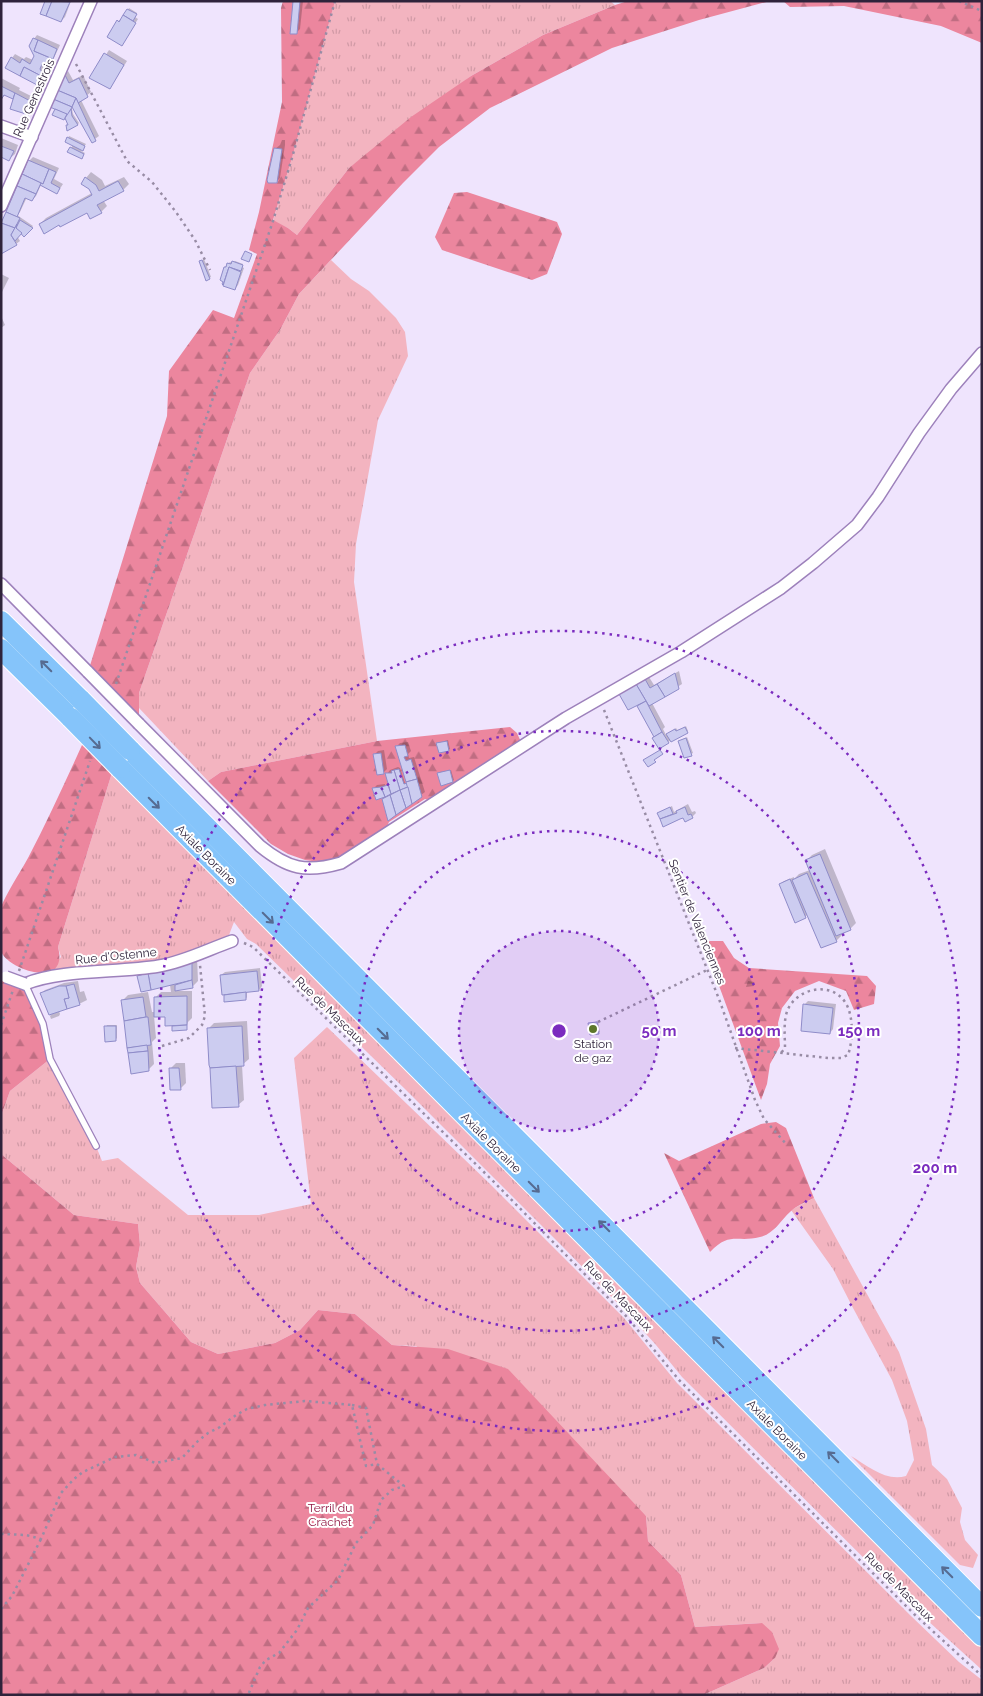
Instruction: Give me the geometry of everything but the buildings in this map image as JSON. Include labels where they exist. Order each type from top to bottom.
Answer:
[{"type":"highway","name":"Axiale Boraine","points":[[1,621],[982,1607]]},
{"type":"highway","name":"Axiale Boraine","points":[[1,649],[982,1636]]},
{"type":"street","name":"Rue Genestrois","points":[[1,206],[91,1]]},
{"type":"street","points":[[1,126],[32,138]]},
{"type":"street","points":[[1,584],[260,846],[288,865],[305,869],[324,868],[341,864],[566,718],[681,652],[781,588],[813,563],[858,526],[919,433],[951,389],[982,353]]},
{"type":"street","name":"Rue d'Ostenne","points":[[11,978],[38,979],[162,966],[232,941]]},
{"type":"lane","points":[[11,978],[43,1024],[50,1060],[96,1146]]},
{"type":"path","points":[[116,684],[273,221],[336,1]]},
{"type":"path","points":[[959,1],[982,11]]},
{"type":"path","points":[[69,52],[127,161],[152,182],[172,206],[195,240],[210,270]]},
{"type":"path","name":"Sentier de Valenciennes","points":[[600,699],[707,970],[755,1100],[764,1119],[786,1146]]},
{"type":"path","points":[[1,1025],[11,978],[90,760]]},
{"type":"path","name":"Rue de Mascaux","points":[[232,941],[254,947],[491,1179],[626,1316],[679,1380],[914,1614],[982,1676]]},
{"type":"path","points":[[162,1046],[189,1038],[202,1025],[205,1016],[199,953]]},
{"type":"path","points":[[598,1022],[707,970]]},
{"type":"path","points":[[735,1048],[781,1053],[828,1058],[841,1058],[848,1055],[850,1048],[850,1011],[844,1000],[836,993],[816,988],[799,995],[788,1010],[784,1030],[785,1048],[781,1053]]},
{"type":"path","points":[[1,1609],[12,1596],[61,1493],[83,1472],[116,1457],[136,1455],[155,1463],[182,1458],[208,1433],[236,1415],[248,1409],[265,1405],[305,1401],[366,1408],[377,1464],[404,1486],[392,1490],[381,1500],[373,1525],[356,1543],[338,1580],[308,1608],[297,1630],[279,1653],[266,1660],[260,1667],[248,1695]]},
{"type":"path","points":[[352,1405],[366,1466],[377,1464]]},
{"type":"path","points":[[1,1534],[26,1534],[41,1538]]},
{"type":"green space","points":[[283,1],[335,1],[273,220],[297,235],[349,168],[411,117],[471,76],[543,35],[628,1],[770,1],[699,20],[612,48],[490,108],[439,147],[299,294],[280,330],[250,373],[139,693],[139,724],[88,672],[167,416],[169,371],[213,310],[234,318],[257,254],[249,250],[282,102],[281,8]]},
{"type":"green space","points":[[335,1],[610,1],[615,5],[543,35],[471,76],[349,168],[297,235],[288,228],[273,221]]},
{"type":"green space","points":[[783,1],[982,1],[982,43],[941,26],[844,6],[790,7]]},
{"type":"green space","points":[[467,192],[557,222],[562,234],[547,274],[532,280],[442,250],[435,237],[454,193]]},
{"type":"green space","points":[[331,260],[351,279],[369,291],[396,318],[405,332],[408,356],[378,420],[356,544],[354,582],[377,741],[221,772],[208,781],[139,708],[139,693],[250,373],[280,330],[299,294]]},
{"type":"green space","points":[[510,727],[517,733],[521,742],[431,801],[425,799],[389,822],[385,832],[336,861],[325,863],[305,860],[288,854],[271,844],[208,781],[221,772],[377,741]]},
{"type":"green space","points":[[87,734],[115,763],[58,947],[59,961],[54,969],[46,972],[35,972],[23,969],[12,963],[1,950],[1,908],[43,828]]},
{"type":"green space","points":[[115,763],[982,1636],[982,1670],[916,1610],[682,1377],[628,1314],[562,1246],[406,1090],[256,944],[247,939],[234,922],[229,935],[198,949],[181,960],[45,974],[61,957],[58,947]]},
{"type":"green space","points":[[709,941],[723,941],[734,958],[749,968],[867,976],[876,986],[874,1004],[854,1010],[846,991],[819,981],[795,991],[782,1008],[778,1023],[780,1046],[770,1064],[767,1084],[761,1100],[707,953]]},
{"type":"green space","points":[[1,978],[25,984],[43,1024],[50,1059],[10,1091],[1,1116]]},
{"type":"green space","points":[[327,1027],[489,1183],[624,1318],[677,1383],[911,1616],[959,1662],[982,1680],[982,1695],[703,1695],[764,1668],[775,1658],[761,1623],[695,1627],[681,1575],[648,1541],[646,1516],[416,1346],[392,1345],[355,1314],[318,1310],[300,1330],[275,1343],[218,1354],[191,1342],[140,1283],[136,1267],[140,1245],[138,1224],[74,1215],[1,1154],[1,1116],[10,1091],[50,1059],[102,1161],[118,1158],[188,1215],[259,1215],[311,1204],[294,1058]]},
{"type":"green space","points":[[776,1122],[786,1128],[814,1198],[792,1210],[769,1233],[752,1239],[729,1240],[723,1242],[710,1252],[664,1153],[679,1161],[761,1124]]},
{"type":"green space","name":"Terril du Crachet","points":[[1,1154],[74,1215],[138,1224],[140,1245],[136,1267],[140,1283],[191,1342],[218,1354],[275,1343],[300,1330],[318,1310],[355,1314],[392,1345],[448,1349],[508,1369],[646,1516],[648,1541],[681,1575],[695,1627],[762,1623],[772,1632],[779,1649],[775,1658],[764,1668],[703,1695],[1,1695]]},
{"type":"green space","points":[[814,1198],[899,1352],[926,1429],[932,1465],[947,1479],[962,1508],[960,1522],[965,1540],[978,1555],[973,1568],[960,1565],[851,1456],[877,1472],[891,1477],[906,1476],[914,1460],[907,1421],[892,1380],[833,1269],[791,1210]]},
{"type":"place","name":"Station de gaz","points":[[593,1029]]}]
